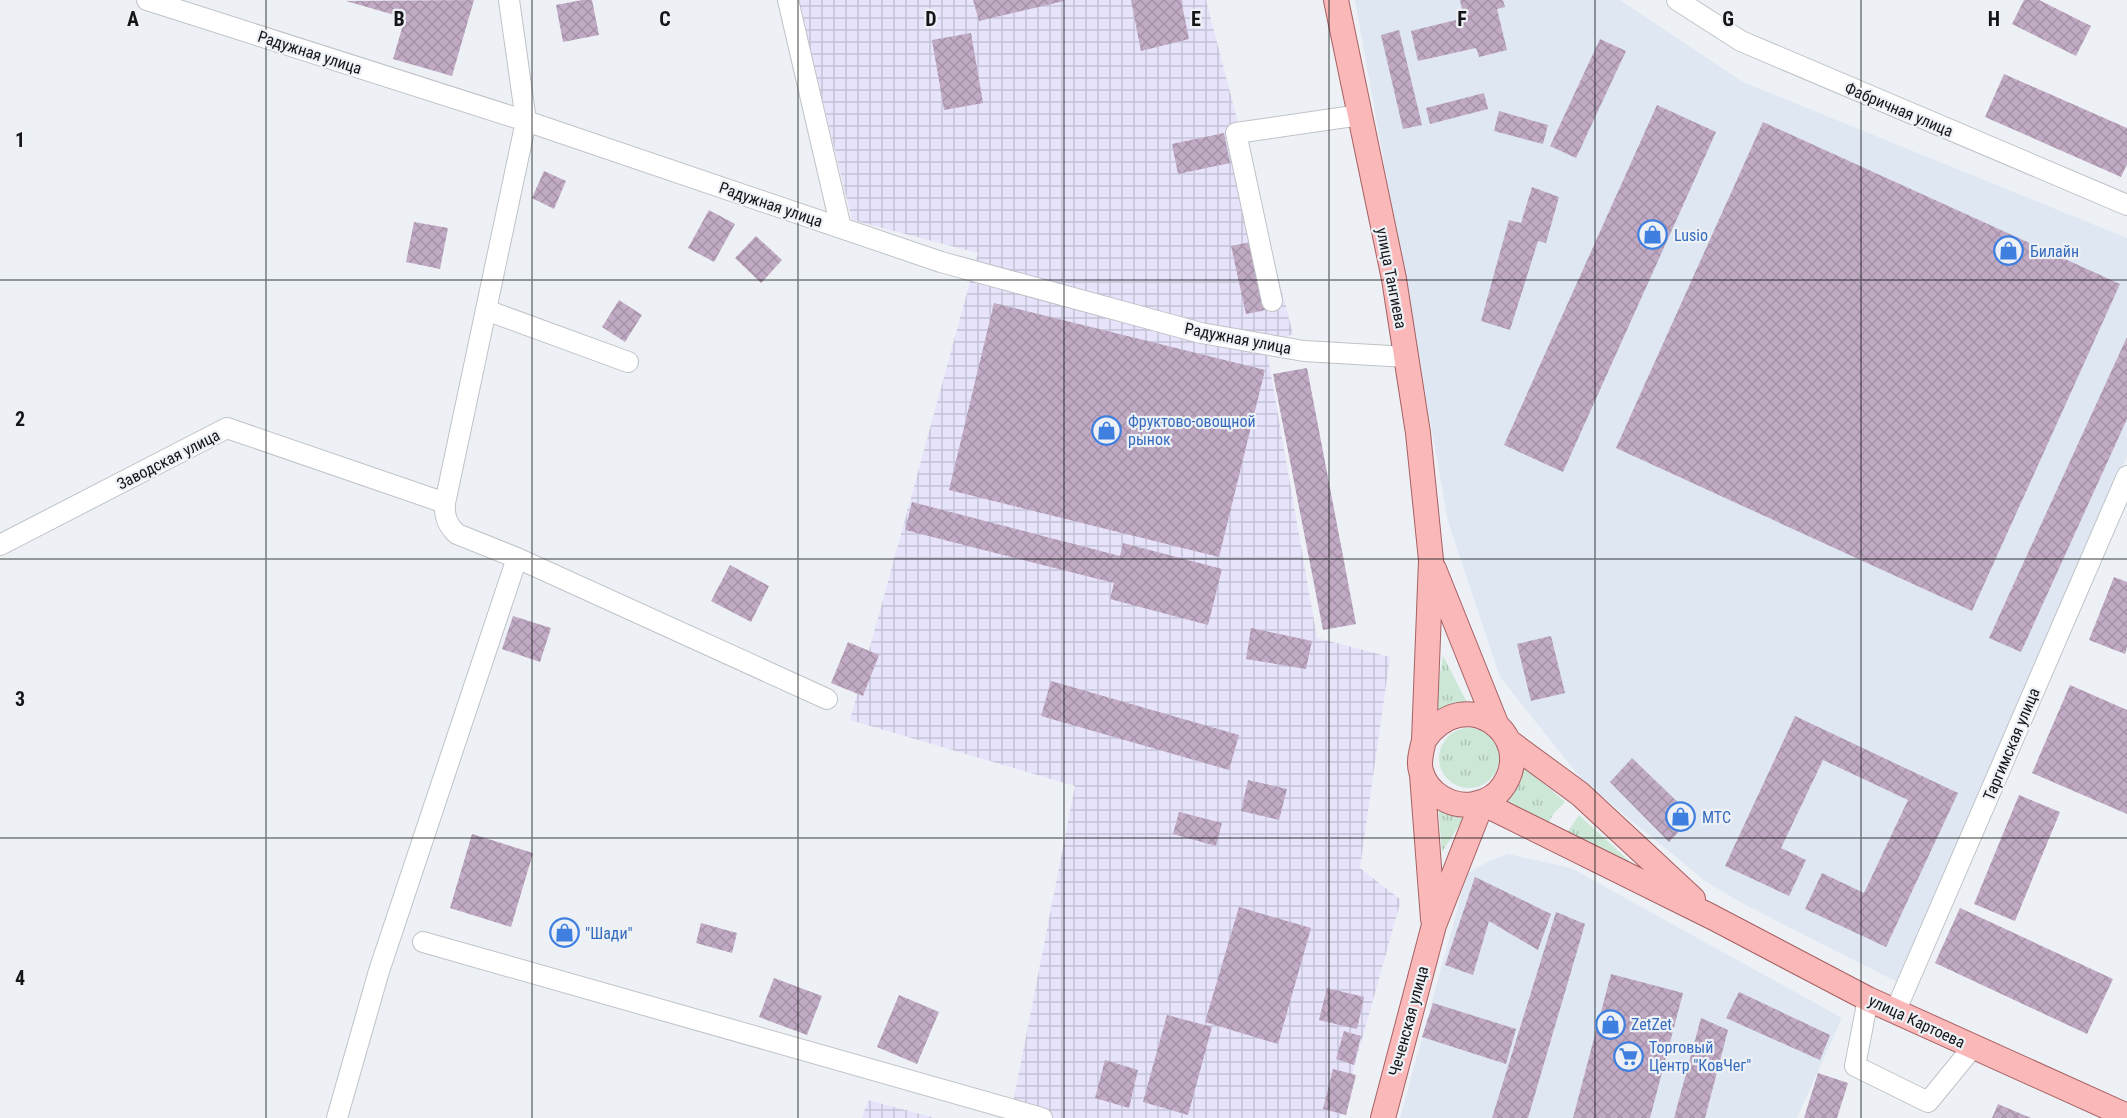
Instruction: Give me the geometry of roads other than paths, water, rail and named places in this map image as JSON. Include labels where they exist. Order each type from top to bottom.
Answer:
[{"type":"main road","name":"улица Тангиева","points":[[1336,0],[1394,279],[1418,433],[1431,560]]},
{"type":"main road","points":[[1431,560],[1512,753],[1512,766],[1502,788],[1482,803],[1467,806],[1452,803],[1438,796],[1428,785],[1421,771],[1431,560]]},
{"type":"main road","points":[[1424,740],[1432,728],[1444,719],[1457,714],[1471,714],[1485,718],[1503,733]]},
{"type":"main road","name":"улица Картоева","points":[[1503,733],[1580,795],[1712,917]]},
{"type":"main road","name":"Чеченская улица","points":[[1421,771],[1434,925]]},
{"type":"main road","name":"улица Картоева","points":[[1482,803],[1712,917],[1868,999],[2127,1116]]},
{"type":"main road","name":"Чеченская улица","points":[[1383,1118],[1434,925],[1482,803]]},
{"type":"street","name":"Радужная улица","points":[[147,0],[526,121],[941,262],[1201,333],[1304,351],[1407,357]]},
{"type":"street","points":[[509,0],[526,121],[444,515],[450,528],[458,534],[517,558],[827,699]]},
{"type":"street","points":[[788,0],[841,228]]},
{"type":"street","name":"Фабричная улица","points":[[1677,0],[1741,41],[2127,205]]},
{"type":"street","points":[[1272,301],[1236,133],[1360,115]]},
{"type":"street","points":[[486,310],[628,362]]},
{"type":"street","name":"Заводская улица","points":[[0,545],[227,428],[445,503]]},
{"type":"street","name":"Таргимская улица","points":[[1895,1012],[2127,476]]},
{"type":"street","points":[[337,1118],[379,971],[517,558]]},
{"type":"street","points":[[423,942],[1042,1118]]},
{"type":"street","points":[[1868,999],[1855,1066],[1928,1102],[1973,1047]]},
{"type":"place","name":"Lusio","points":[[1653,235]]},
{"type":"place","name":"Билайн","points":[[2009,251]]},
{"type":"place","name":"Фруктово-овощной рынок","points":[[1107,430]]},
{"type":"place","name":"МТС","points":[[1681,817]]},
{"type":"place","name":"\"Шади\"","points":[[564,933]]},
{"type":"place","name":"ZetZet","points":[[1610,1024]]},
{"type":"place","name":"Торговый Центр \"КовЧег\"","points":[[1628,1056]]}]
